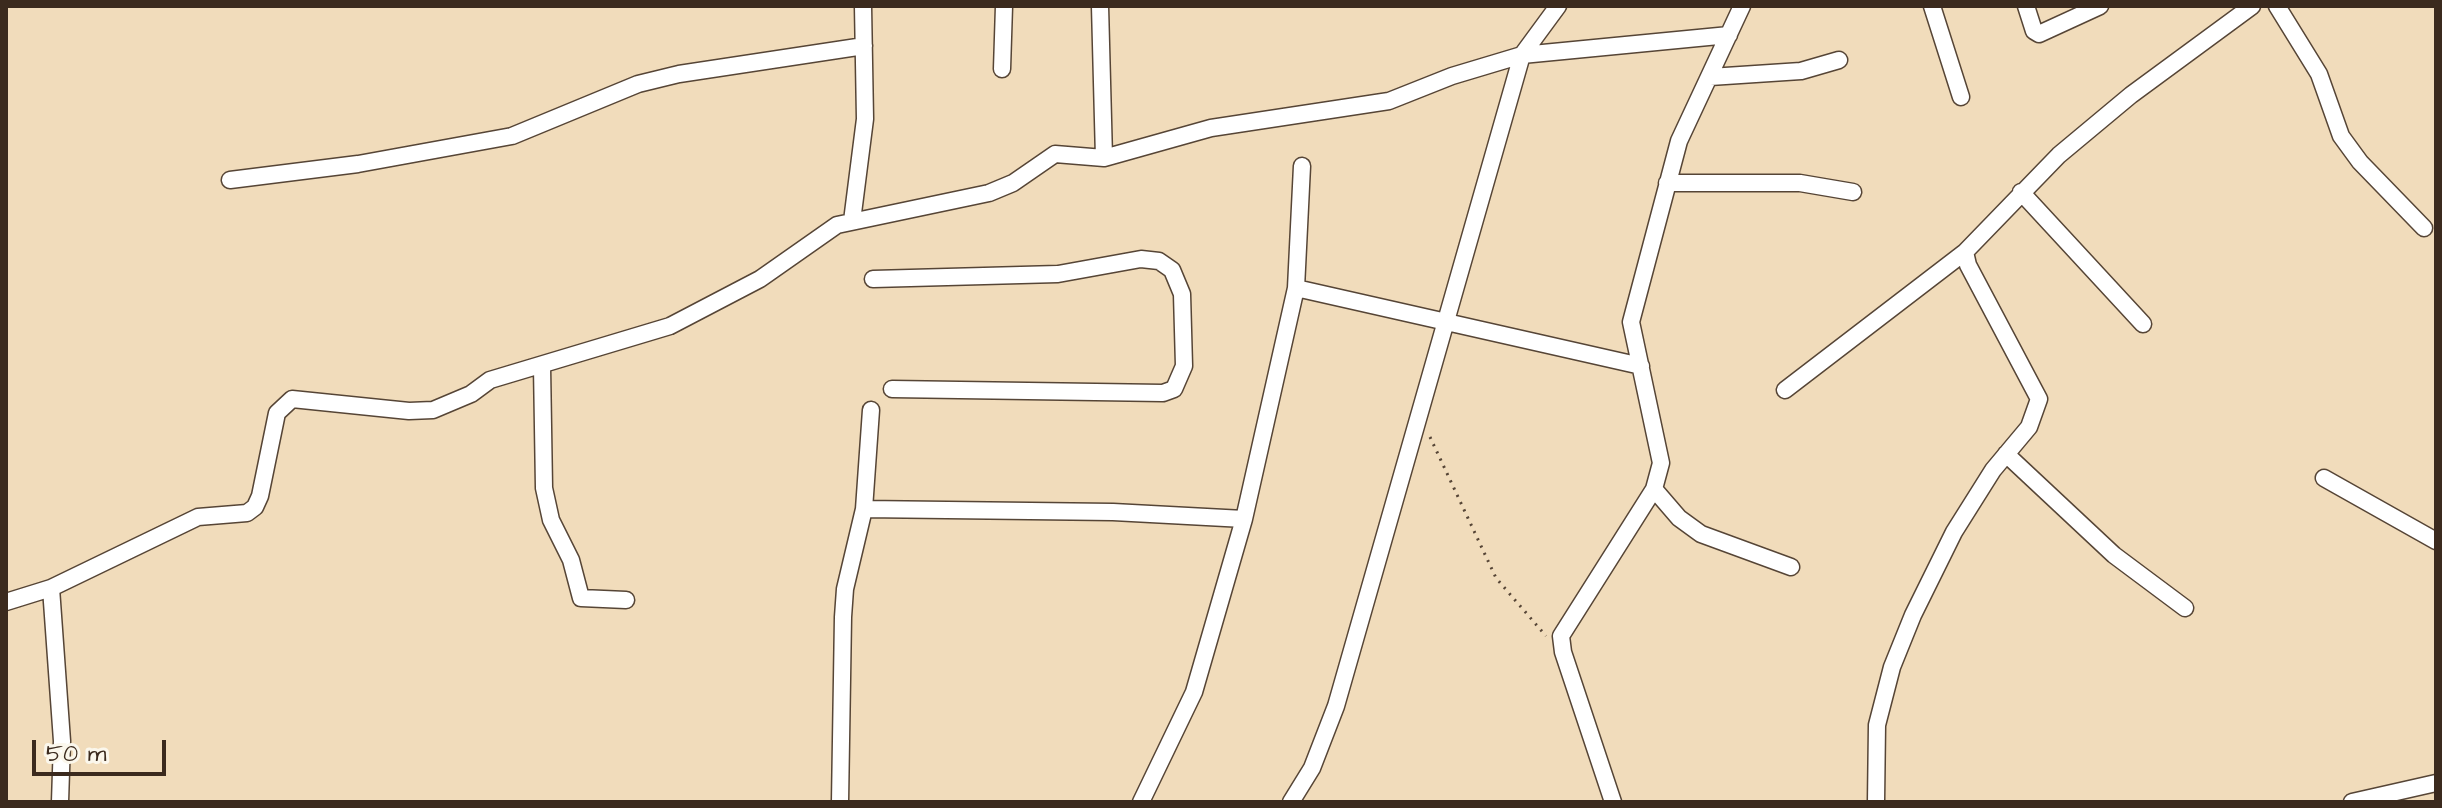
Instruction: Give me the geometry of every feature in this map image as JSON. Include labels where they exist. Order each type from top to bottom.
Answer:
[{"type":"street","points":[[852,221],[865,119],[863,6]]},
{"type":"street","points":[[1002,69],[1004,6]]},
{"type":"street","points":[[1100,6],[1104,158]]},
{"type":"street","points":[[1291,802],[1312,768],[1336,706],[1522,55],[1558,6]]},
{"type":"street","points":[[1613,802],[1563,652],[1561,636],[1567,620],[1595,586],[1654,489],[1661,463],[1631,322],[1679,141],[1742,6]]},
{"type":"street","points":[[1932,6],[1961,97]]},
{"type":"street","points":[[2026,6],[2034,31],[2039,34],[2100,6]]},
{"type":"street","points":[[1785,390],[1965,252],[2021,192],[2131,95],[2252,6]]},
{"type":"street","points":[[2277,6],[2319,74],[2341,136],[2360,162],[2424,228]]},
{"type":"street","points":[[6,602],[51,588],[198,517],[247,513],[255,507],[277,413],[292,399],[409,411],[433,410],[471,394],[490,380],[670,326],[760,279],[837,225],[989,193],[1013,183],[1055,154],[1104,158],[1211,128],[1389,101],[1452,76],[1522,55],[1729,35]]},
{"type":"street","points":[[230,180],[358,164],[512,136],[638,84],[679,74],[864,46]]},
{"type":"street","points":[[1710,77],[1801,71],[1839,60]]},
{"type":"street","points":[[1141,802],[1194,692],[1244,519],[1296,288],[1302,166]]},
{"type":"street","points":[[1667,183],[1800,183],[1853,192]]},
{"type":"street","points":[[2021,192],[2143,324]]},
{"type":"street","points":[[1876,802],[1877,725],[1892,667],[1948,543],[2006,454],[2029,427],[2039,399],[1968,265],[1965,252]]},
{"type":"street","points":[[873,279],[1058,274],[1141,259],[1159,261],[1172,270],[1182,294],[1184,366],[1174,389],[1163,393],[892,389]]},
{"type":"street","points":[[1296,288],[1641,366]]},
{"type":"street","points":[[542,366],[544,488],[551,520],[571,560],[581,598],[626,600]]},
{"type":"street","points":[[840,802],[843,617],[864,509],[871,410]]},
{"type":"street","points":[[2006,454],[2114,555],[2185,608]]},
{"type":"street","points":[[2324,478],[2436,541]]},
{"type":"street","points":[[1654,489],[1679,518],[1701,534],[1791,567]]},
{"type":"street","points":[[864,509],[1113,512],[1244,519]]},
{"type":"street","points":[[51,588],[60,710],[60,802]]},
{"type":"street","points":[[2352,802],[2436,783]]},
{"type":"path","points":[[1419,415],[1496,578],[1533,623],[1563,652]]}]
